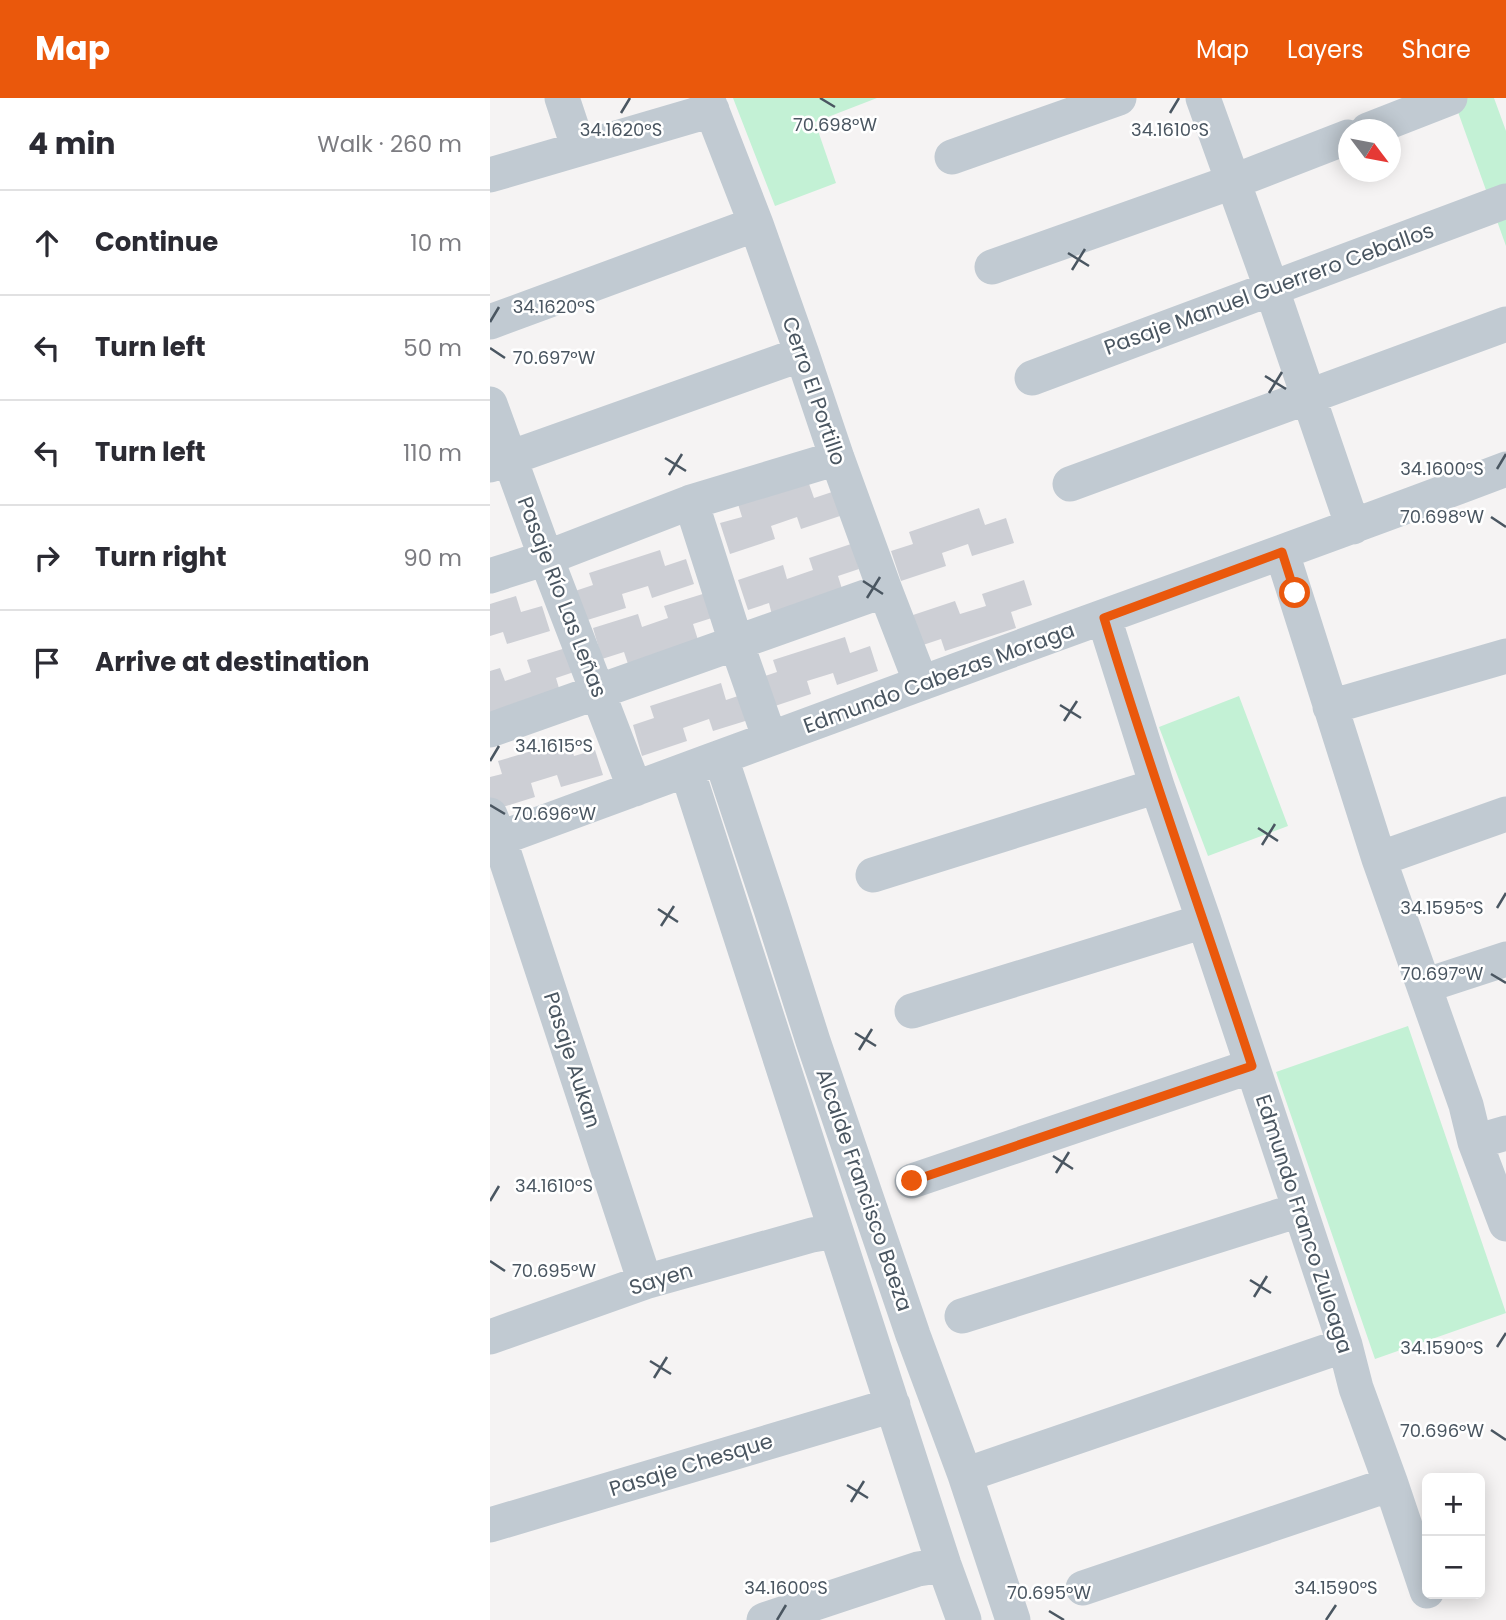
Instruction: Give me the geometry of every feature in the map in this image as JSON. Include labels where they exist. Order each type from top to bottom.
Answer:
[{"type":"street","points":[[562,98],[579,149]]},
{"type":"street","points":[[952,158],[1119,98]]},
{"type":"street","points":[[1203,98],[1353,527]]},
{"type":"street","points":[[1396,119],[1450,98]]},
{"type":"street","points":[[490,175],[579,149],[710,104]]},
{"type":"street","name":"Cerro El Portillo","points":[[710,104],[921,683]]},
{"type":"street","points":[[992,267],[1338,141]]},
{"type":"street","name":"Pasaje Manuel Guerrero Ceballos","points":[[1032,378],[1506,201]]},
{"type":"street","points":[[490,321],[755,224]]},
{"type":"street","points":[[1070,484],[1506,324]]},
{"type":"street","points":[[500,461],[802,354]]},
{"type":"street","name":"Pasaje Río Las Leñas","points":[[490,404],[500,461],[546,558],[635,789]]},
{"type":"street","points":[[490,576],[546,558],[691,502],[837,458]]},
{"type":"street","name":"Edmundo Cabezas Moraga","points":[[493,832],[635,789],[722,758],[1506,469]]},
{"type":"street","points":[[691,502],[770,739]]},
{"type":"street","points":[[1282,552],[1379,859],[1466,1105],[1491,1138],[1506,1224]]},
{"type":"street","points":[[490,730],[885,590]]},
{"type":"street","name":"Edmundo Franco Zuloaga","points":[[1104,618],[1157,786],[1345,1345],[1356,1388],[1422,1574]]},
{"type":"street","points":[[1329,707],[1506,656]]},
{"type":"street","name":"Alcalde Francisco Baeza","points":[[722,758],[866,1198],[965,1475],[1013,1620]]},
{"type":"street","name":"Alcalde Francisco Baeza","points":[[687,770],[964,1620]]},
{"type":"street","points":[[873,875],[1157,786]]},
{"type":"street","points":[[1379,859],[1506,814]]},
{"type":"street","name":"Pasaje Aukan","points":[[493,832],[645,1282]]},
{"type":"street","points":[[912,1011],[1204,921]]},
{"type":"street","points":[[1424,986],[1506,959]]},
{"type":"street","points":[[912,1181],[1252,1066]]},
{"type":"street","points":[[962,1317],[1299,1210]]},
{"type":"street","name":"Sayen","points":[[491,1333],[645,1282],[812,1235],[836,1231]]},
{"type":"street","points":[[965,1475],[1345,1345]]},
{"type":"street","name":"Pasaje Chesque","points":[[490,1525],[893,1405]]},
{"type":"street","points":[[1083,1588],[1391,1483]]},
{"type":"street","points":[[764,1620],[918,1569],[944,1565]]},
{"type":"street","name":"Edmundo Franco Zuloaga","points":[[1430,1599],[1437,1620]]},
{"type":"green space","points":[[733,98],[877,98],[815,122],[836,183],[775,206]]},
{"type":"green space","points":[[1453,98],[1494,98],[1506,131],[1506,246]]},
{"type":"green space","points":[[1239,696],[1288,826],[1208,856],[1159,727]]},
{"type":"green space","points":[[1408,1026],[1506,1313],[1375,1359],[1276,1072]]},
{"type":"building","points":[[808,481],[814,498],[835,491],[843,515],[801,529],[797,517],[771,526],[775,539],[730,554],[720,523],[742,517],[738,504]]},
{"type":"building","points":[[979,508],[985,525],[1006,518],[1014,543],[972,556],[968,544],[942,553],[946,566],[901,581],[891,551],[913,544],[909,532]]},
{"type":"building","points":[[851,544],[859,569],[838,576],[843,592],[772,615],[769,603],[748,610],[738,580],[783,565],[787,579],[813,570],[809,558]]},
{"type":"building","points":[[660,550],[665,566],[686,559],[694,584],[652,598],[648,586],[622,594],[626,608],[581,622],[572,592],[593,585],[589,573]]},
{"type":"building","points":[[1024,580],[1032,605],[1011,612],[1016,628],[945,651],[941,639],[920,646],[910,616],[955,601],[960,614],[986,606],[982,594]]},
{"type":"building","points":[[706,593],[715,617],[693,624],[698,640],[628,664],[624,652],[602,659],[593,628],[638,614],[642,627],[668,618],[664,606]]},
{"type":"building","points":[[516,596],[521,612],[542,606],[550,631],[507,644],[503,632],[490,636],[490,604]]},
{"type":"building","points":[[845,637],[850,653],[870,646],[878,671],[837,685],[833,673],[807,681],[811,694],[766,709],[756,679],[777,672],[773,660]]},
{"type":"building","points":[[569,647],[577,671],[556,678],[561,695],[490,718],[490,671],[500,668],[505,681],[531,672],[527,660]]},
{"type":"building","points":[[721,683],[726,700],[747,693],[755,718],[713,731],[709,719],[683,728],[687,741],[642,756],[633,725],[654,718],[650,706]]},
{"type":"building","points":[[569,740],[574,756],[595,750],[603,775],[561,787],[557,775],[531,783],[535,797],[490,811],[490,777],[502,774],[498,761]]},
{"type":"route","points":[[912,1181],[1252,1066],[1157,786],[1104,618],[1282,552],[1295,593]]}]
